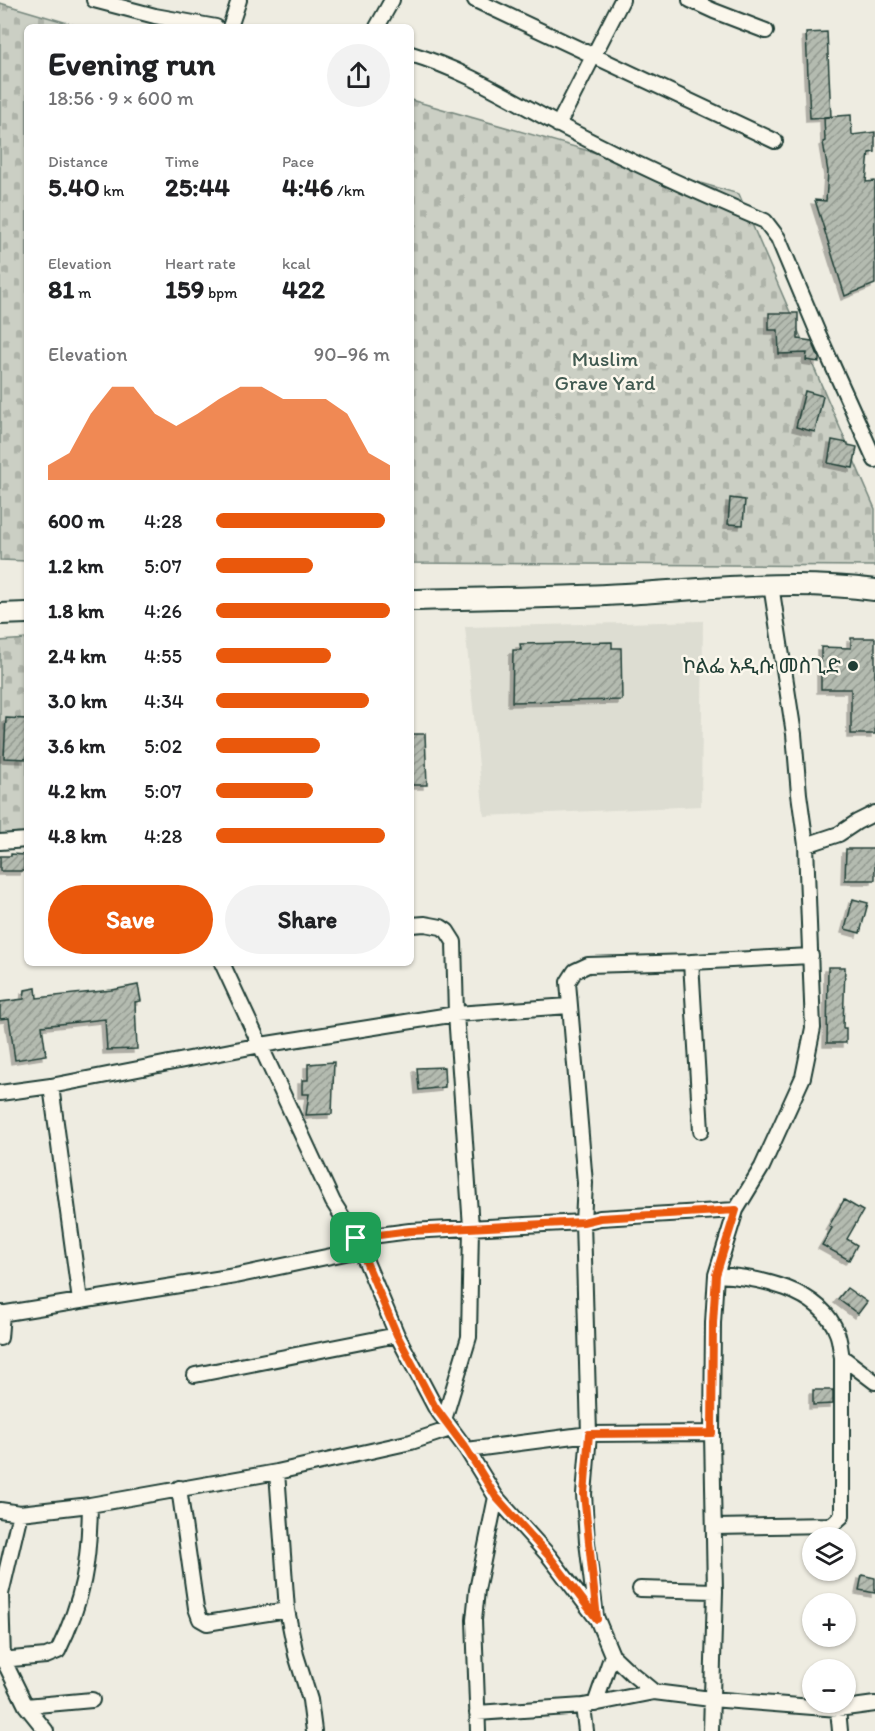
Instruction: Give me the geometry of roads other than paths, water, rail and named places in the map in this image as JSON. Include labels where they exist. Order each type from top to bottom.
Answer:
[{"type":"street","points":[[94,0],[155,16],[199,24]]},
{"type":"street","points":[[231,24],[239,0]]},
{"type":"street","points":[[379,24],[392,0]]},
{"type":"street","points":[[475,0],[775,141]]},
{"type":"street","points":[[558,124],[622,0]]},
{"type":"street","points":[[690,0],[714,12],[766,31]]},
{"type":"street","points":[[414,55],[481,81],[645,169],[765,221],[773,228],[875,460]]},
{"type":"street","points":[[414,600],[603,595],[771,585],[875,590]]},
{"type":"street","points":[[711,1731],[716,1591],[712,1433],[716,1275],[736,1210],[762,1167],[802,1077],[813,1028],[806,845],[794,734],[771,585]]},
{"type":"street","points":[[0,614],[24,613]]},
{"type":"street","points":[[806,845],[839,834],[875,813]]},
{"type":"street","points":[[0,842],[24,840]]},
{"type":"street","points":[[0,1510],[20,1513],[90,1505],[277,1472],[411,1442],[447,1424],[469,1337],[471,1227],[456,1014],[454,942],[447,931],[441,927],[414,925]]},
{"type":"street","points":[[597,1619],[584,1494],[589,1434],[583,1222],[585,1183],[568,982],[581,967],[588,965],[811,956]]},
{"type":"street","points":[[691,962],[701,1131]]},
{"type":"street","points":[[223,966],[333,1202],[358,1244],[397,1335],[447,1424],[467,1450],[496,1497],[549,1556],[597,1619],[612,1655],[654,1692]]},
{"type":"street","points":[[0,1093],[51,1086],[261,1045],[456,1014],[569,1006]]},
{"type":"street","points":[[51,1086],[80,1301]]},
{"type":"street","points":[[0,1338],[1,1314],[236,1276],[410,1231],[583,1222],[600,1218],[736,1210]]},
{"type":"street","points":[[715,1527],[832,1526],[842,1516],[842,1357],[837,1333],[824,1312],[802,1296],[760,1280],[716,1275]]},
{"type":"street","points":[[195,1375],[397,1335]]},
{"type":"street","points":[[842,1357],[875,1382]]},
{"type":"street","points":[[467,1450],[589,1434],[712,1433]]},
{"type":"street","points":[[277,1472],[287,1610],[296,1655],[310,1700],[314,1731]]},
{"type":"street","points":[[179,1488],[196,1608],[200,1619],[207,1623],[287,1610]]},
{"type":"street","points":[[478,1731],[474,1620],[477,1590],[496,1497]]},
{"type":"street","points":[[1,1659],[46,1656],[58,1652],[79,1602],[89,1555],[90,1505]]},
{"type":"street","points":[[20,1513],[0,1594],[1,1659],[26,1706],[46,1731]]},
{"type":"street","points":[[640,1589],[716,1591]]},
{"type":"street","points":[[586,1731],[589,1705],[612,1655]]},
{"type":"street","points":[[477,1713],[589,1705],[654,1692],[802,1706]]},
{"type":"street","points":[[26,1706],[92,1700]]},
{"type":"street","points":[[856,1707],[875,1704]]},
{"type":"street","points":[[838,1713],[840,1731]]},
{"type":"place","name":"ኮልፌ አዲሱ መስጊድ","points":[[853,666]]},
{"type":"park label","name":"Muslim Grave Yard","points":[[605,371]]}]
